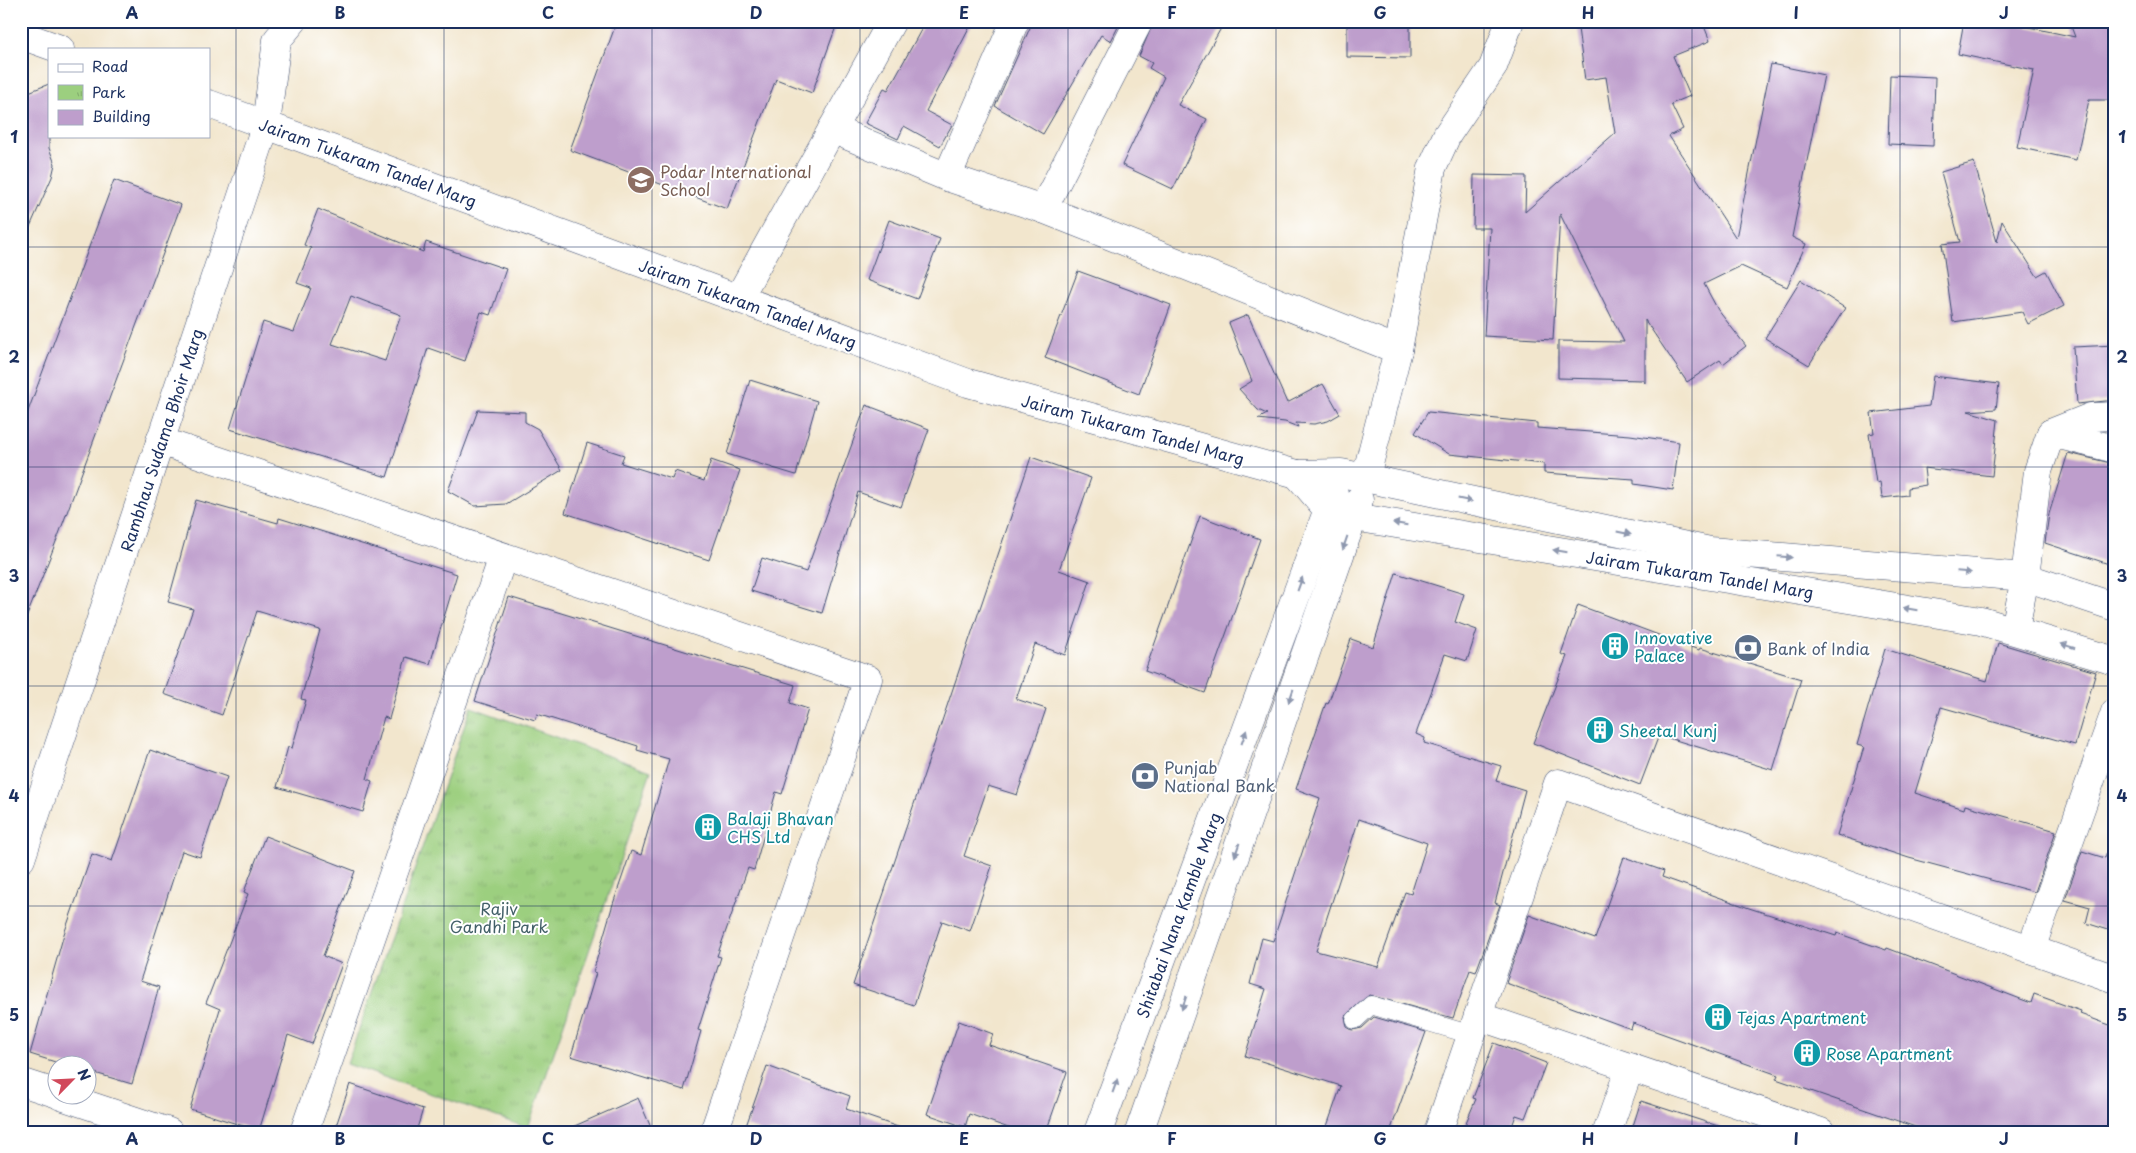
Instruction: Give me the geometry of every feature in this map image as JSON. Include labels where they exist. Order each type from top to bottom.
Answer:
[{"type":"street","name":"Rambhau Sudama Bhoir Marg","points":[[21,859],[266,124],[277,40],[293,21]]},
{"type":"street","points":[[738,299],[892,21]]},
{"type":"street","points":[[947,177],[1015,21]]},
{"type":"street","points":[[1042,209],[1140,21]]},
{"type":"street","name":"Shitabai Nana Kamble Marg","points":[[1139,1132],[1353,476],[1398,350],[1432,168],[1447,135],[1493,67],[1510,21]]},
{"type":"street","points":[[21,35],[57,48]]},
{"type":"street","name":"Jairam Tukaram Tandel Marg","points":[[210,104],[968,383],[1297,474],[1353,476],[1710,551],[2025,577],[2115,607]]},
{"type":"street","points":[[832,129],[947,177],[1042,209],[1398,350]]},
{"type":"street","points":[[2051,433],[2091,418],[2115,416]]},
{"type":"street","points":[[2051,433],[2115,449]]},
{"type":"street","points":[[2016,630],[2025,577],[2038,471],[2051,433]]},
{"type":"street","points":[[160,441],[868,679],[714,1132]]},
{"type":"street","points":[[1297,474],[1341,513]]},
{"type":"street","name":"Jairam Tukaram Tandel Marg","points":[[1341,513],[1982,621],[2115,661]]},
{"type":"street","name":"Shitabai Nana Kamble Marg","points":[[1098,1132],[1341,513]]},
{"type":"street","points":[[304,1132],[503,557]]},
{"type":"street","points":[[2031,949],[2115,712]]},
{"type":"street","points":[[1438,1132],[1558,783],[2115,979]]},
{"type":"street","points":[[1475,1025],[1630,1067],[1821,1132]]},
{"type":"street","points":[[1607,1132],[1630,1067]]},
{"type":"street","points":[[21,1082],[48,1091]]},
{"type":"street","points":[[92,1106],[169,1132]]},
{"type":"lane","points":[[1356,1020],[1371,1005],[1475,1025]]},
{"type":"green space","name":"Rajiv Gandhi Park","points":[[471,707],[651,771],[528,1128],[347,1064]]},
{"type":"building","name":"Podar International School","points":[[617,21],[838,21],[812,93],[776,79],[727,209],[570,150]]},
{"type":"building","points":[[926,21],[973,21],[926,111],[952,125],[940,146],[904,126],[898,139],[865,123],[884,88],[888,90]]},
{"type":"building","points":[[1033,21],[1121,21],[1111,41],[1101,35],[1043,134],[995,106]]},
{"type":"building","points":[[1154,21],[1225,21],[1178,105],[1207,119],[1173,189],[1122,165],[1164,77],[1149,68],[1152,63],[1139,56]]},
{"type":"building","points":[[1347,21],[1410,21],[1410,58],[1347,57]]},
{"type":"building","points":[[1577,21],[1702,21],[1710,41],[1673,56],[1690,96],[1671,104],[1683,129],[1669,136],[1736,238],[1771,64],[1824,75],[1792,237],[1806,244],[1787,287],[1741,266],[1704,284],[1718,310],[1746,346],[1723,364],[1720,360],[1687,382],[1645,320],[1645,383],[1643,380],[1558,378],[1558,341],[1624,342],[1560,214],[1553,340],[1484,336],[1490,228],[1473,228],[1474,175],[1526,176],[1525,212],[1615,133],[1606,77],[1585,80]]},
{"type":"building","points":[[1964,21],[2000,21],[2075,37],[2069,21],[2115,21],[2115,100],[2089,100],[2076,160],[2017,147],[2034,70],[1958,54]]},
{"type":"building","points":[[1890,75],[1935,77],[1933,146],[1888,144]]},
{"type":"building","points":[[48,84],[48,138],[49,148],[55,164],[52,177],[21,247],[21,95]]},
{"type":"building","points":[[1974,162],[1997,242],[2002,221],[2037,276],[2046,271],[2064,306],[2028,324],[2022,312],[1953,322],[1942,244],[1960,242],[1941,172]]},
{"type":"building","points":[[114,180],[181,205],[59,534],[23,626],[21,626],[21,430]]},
{"type":"building","points":[[318,209],[423,252],[426,242],[506,269],[490,315],[481,312],[465,361],[428,348],[387,477],[230,429],[263,322],[294,332],[311,288],[297,283],[311,248],[304,245]],"holes":[[[351,296],[401,315],[385,361],[332,344]]]},
{"type":"building","points":[[889,220],[940,239],[917,299],[867,280]]},
{"type":"building","points":[[1078,271],[1171,305],[1139,394],[1045,358]]},
{"type":"building","points":[[1801,280],[1845,308],[1809,365],[1765,338]]},
{"type":"building","points":[[1248,315],[1287,403],[1323,384],[1340,414],[1328,421],[1314,424],[1296,423],[1298,427],[1285,422],[1258,419],[1267,414],[1258,410],[1239,389],[1252,381],[1229,323]]},
{"type":"building","points":[[2115,345],[2115,400],[2077,404],[2073,347]]},
{"type":"building","points":[[1933,376],[1999,384],[1996,409],[1968,411],[1998,420],[1992,476],[1924,468],[1926,485],[1908,488],[1908,495],[1882,498],[1880,482],[1876,483],[1869,434],[1874,433],[1871,413],[1929,406]]},
{"type":"building","points":[[750,380],[817,401],[796,475],[727,454]]},
{"type":"building","points":[[866,405],[929,429],[901,507],[858,492],[822,613],[751,591],[762,558],[806,572]]},
{"type":"building","points":[[478,410],[525,412],[525,422],[538,429],[562,470],[506,504],[475,506],[448,491]]},
{"type":"building","points":[[1428,412],[1537,423],[1537,428],[1630,435],[1679,442],[1673,490],[1634,484],[1634,479],[1544,473],[1544,464],[1449,454],[1415,433]]},
{"type":"building","points":[[587,443],[624,455],[621,463],[672,479],[675,471],[704,481],[711,460],[740,470],[709,560],[565,513]]},
{"type":"building","points":[[2068,453],[2115,464],[2115,566],[2045,543],[2049,514]]},
{"type":"building","points":[[1031,457],[1091,478],[1059,570],[1090,581],[1065,655],[1035,644],[1016,699],[1046,709],[1017,795],[988,786],[964,856],[992,866],[970,931],[942,921],[914,1005],[853,985]]},
{"type":"building","points":[[196,500],[278,523],[279,518],[457,574],[430,664],[406,657],[389,719],[384,717],[367,779],[372,781],[363,812],[277,787],[288,747],[292,748],[306,700],[301,699],[320,630],[257,611],[222,715],[164,694],[193,609],[168,602]]},
{"type":"building","points":[[1200,516],[1260,539],[1205,693],[1145,671]]},
{"type":"building","points":[[1396,573],[1464,594],[1455,622],[1477,630],[1467,661],[1445,654],[1416,734],[1425,738],[1424,743],[1501,766],[1496,781],[1525,790],[1495,903],[1500,905],[1476,972],[1470,970],[1453,1018],[1369,995],[1345,1016],[1347,1027],[1352,1030],[1362,1028],[1374,1017],[1426,1032],[1390,1132],[1325,1132],[1341,1086],[1245,1056],[1266,989],[1250,984],[1262,938],[1273,941],[1320,798],[1296,789],[1326,703],[1328,704],[1351,639],[1373,647]],"holes":[[[1359,819],[1427,843],[1411,894],[1405,892],[1378,967],[1316,951]]]},
{"type":"building","points":[[509,597],[795,685],[790,703],[808,709],[782,794],[776,792],[754,870],[748,868],[717,956],[721,957],[698,1030],[701,1031],[684,1090],[571,1056],[596,973],[593,972],[613,904],[631,851],[641,855],[669,759],[637,750],[638,746],[537,714],[535,720],[475,701]]},
{"type":"building","points":[[1578,605],[1699,650],[1700,648],[1801,679],[1773,770],[1659,735],[1640,785],[1533,743],[1567,656],[1561,654]]},
{"type":"building","points":[[1998,643],[2096,672],[2075,745],[1941,707],[1915,793],[1964,809],[1965,805],[2056,831],[2035,892],[1909,858],[1837,835],[1864,747],[1857,745],[1885,649],[1987,681]]},
{"type":"building","points":[[150,750],[227,777],[200,857],[182,851],[140,981],[159,987],[132,1084],[98,1074],[98,1056],[48,1056],[48,1060],[30,1054],[64,934],[92,854],[112,861]]},
{"type":"building","points":[[265,836],[355,871],[323,956],[342,964],[312,1044],[288,1035],[259,1131],[190,1109],[220,1009],[206,1003],[248,894],[244,892]]},
{"type":"building","points":[[2108,847],[2115,848],[2115,932],[2086,923],[2090,907],[2065,900],[2082,851],[2105,858]]},
{"type":"building","points":[[1624,857],[1664,871],[1662,877],[1749,908],[1836,936],[1837,933],[1886,950],[1887,948],[2031,1003],[2034,994],[2081,1011],[2080,1014],[2115,1027],[2115,1132],[1930,1132],[1776,1079],[1778,1075],[1633,1023],[1631,1029],[1506,983],[1529,915],[1595,939]]},
{"type":"building","points":[[959,1021],[993,1034],[989,1045],[1067,1072],[1046,1132],[1020,1132],[969,1114],[965,1127],[927,1114]]},
{"type":"building","points":[[1494,1043],[1546,1063],[1525,1118],[1516,1115],[1510,1132],[1462,1132],[1476,1099],[1473,1098]]},
{"type":"building","points":[[767,1066],[850,1096],[846,1109],[901,1128],[900,1132],[764,1132],[746,1126]]},
{"type":"building","points":[[350,1084],[423,1109],[416,1132],[334,1132]]},
{"type":"building","points":[[638,1098],[653,1132],[561,1132]]},
{"type":"building","points":[[1641,1101],[1721,1127],[1720,1132],[1631,1132]]},
{"type":"place","name":"Podar International School","points":[[641,180]]},
{"type":"place","name":"Innovative Palace","points":[[1615,646]]},
{"type":"place","name":"Bank of India","points":[[1748,648]]},
{"type":"place","name":"Sheetal Kunj","points":[[1600,730]]},
{"type":"place","name":"Punjab National Bank","points":[[1145,776]]},
{"type":"place","name":"Balaji Bhavan CHS Ltd","points":[[708,827]]},
{"type":"place","name":"Tejas Apartment","points":[[1718,1017]]},
{"type":"place","name":"Rose Apartment","points":[[1807,1053]]}]
